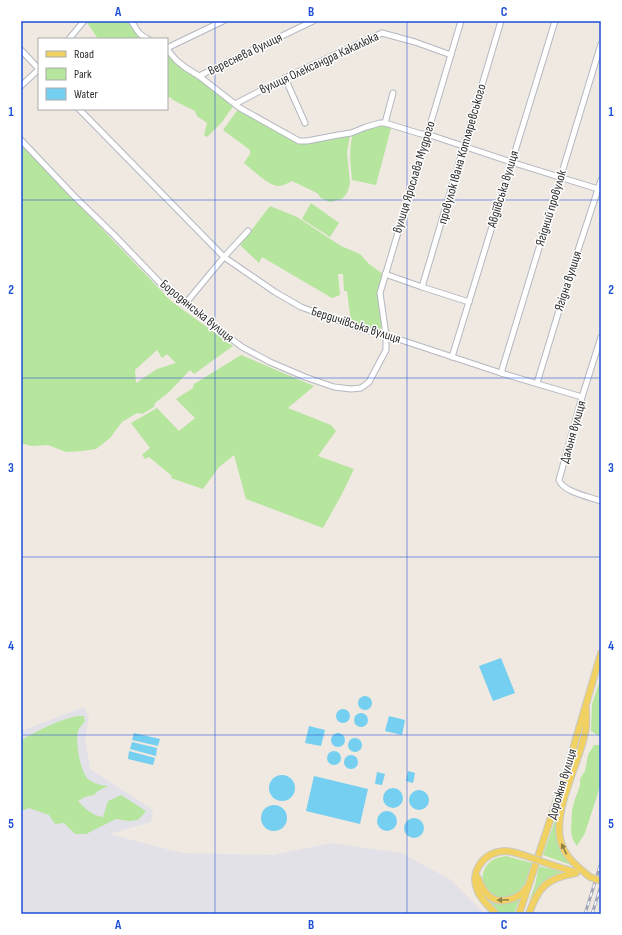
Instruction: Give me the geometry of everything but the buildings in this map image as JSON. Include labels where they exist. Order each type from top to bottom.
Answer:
[{"type":"main road","name":"Дорожня вулиця","points":[[519,914],[568,766],[601,653]]},
{"type":"main road","points":[[587,699],[586,732],[564,800],[560,818],[559,833],[562,847],[567,856],[590,877]]},
{"type":"main road","points":[[496,914],[478,892],[475,883],[476,873],[481,862],[489,855],[506,851],[523,855],[601,881]]},
{"type":"main road","points":[[476,873],[485,893],[492,899],[500,902],[508,901],[524,892],[531,878]]},
{"type":"main road","points":[[529,914],[537,893],[543,886],[562,875],[576,873]]},
{"type":"street","points":[[70,38],[84,21]]},
{"type":"street","points":[[133,21],[136,30],[146,38]]},
{"type":"street","points":[[168,48],[223,21]]},
{"type":"street","name":"Вереснева вулиця","points":[[199,76],[313,21]]},
{"type":"street","name":"вулиця Ярослава Мудрого","points":[[386,335],[380,293],[461,21]]},
{"type":"street","name":"провулок Івана Котляревського","points":[[422,287],[501,21]]},
{"type":"street","name":"Авдіївська вулиця","points":[[452,357],[555,21]]},
{"type":"street","name":"вулиця Олександра Какалюка","points":[[235,104],[285,78],[382,33],[415,42],[451,55]]},
{"type":"street","name":"Ягідний провулок","points":[[501,373],[562,177],[601,44]]},
{"type":"street","points":[[21,50],[38,68]]},
{"type":"street","points":[[168,50],[176,60],[240,108],[299,141],[308,141],[351,133],[366,127],[385,123],[421,134],[427,134],[598,189]]},
{"type":"street","points":[[21,86],[38,70]]},
{"type":"street","points":[[285,78],[306,123]]},
{"type":"street","points":[[385,123],[393,93]]},
{"type":"street","name":"Бердичівська вулиця","points":[[80,110],[224,257],[275,292],[301,307],[360,329],[386,335],[501,373],[582,397]]},
{"type":"street","name":"Бородянська вулиця","points":[[21,140],[165,288],[242,347],[270,362],[305,377],[334,387],[357,389],[365,386],[369,382],[386,350],[386,335]]},
{"type":"street","name":"Ягідна вулиця","points":[[537,383],[566,284],[601,180]]},
{"type":"street","points":[[186,304],[224,257],[248,231]]},
{"type":"street","points":[[385,274],[469,302]]},
{"type":"street","name":"Дальня вулиця","points":[[601,337],[582,397],[559,480],[562,487],[572,492],[601,501]]},
{"type":"shaded area","points":[[84,707],[89,717],[85,739],[90,769],[153,810],[151,822],[109,834],[182,853],[273,855],[331,843],[401,853],[451,880],[485,914],[21,914],[21,731]]},
{"type":"green space","points":[[86,21],[129,21],[145,38],[97,38]]},
{"type":"green space","points":[[168,53],[234,105],[222,122],[207,137],[204,135],[207,123],[197,116],[195,111],[168,97]]},
{"type":"green space","points":[[239,109],[295,141],[350,136],[347,152],[350,184],[347,193],[342,199],[330,202],[321,198],[317,193],[292,181],[284,185],[276,186],[261,177],[244,163],[250,154],[250,150],[223,130]]},
{"type":"green space","points":[[383,124],[391,128],[376,185],[352,180],[350,151],[353,134],[365,128]]},
{"type":"green space","points":[[21,144],[171,301],[233,346],[194,374],[190,370],[168,393],[155,403],[154,407],[142,414],[137,413],[122,422],[110,438],[96,449],[66,452],[48,445],[31,446],[21,443]],"holes":[[[157,350],[162,358],[167,354],[176,363],[157,369],[136,383],[135,370]]]},
{"type":"green space","points":[[311,203],[339,223],[330,237],[302,219]]},
{"type":"green space","points":[[270,206],[297,217],[341,246],[360,254],[369,264],[383,274],[378,293],[382,326],[380,330],[351,322],[347,291],[344,291],[343,274],[338,274],[340,295],[332,298],[262,257],[259,263],[240,245]]},
{"type":"green space","points":[[241,355],[314,386],[288,408],[331,425],[336,431],[318,456],[354,469],[323,528],[246,499],[234,455],[219,467],[203,489],[171,478],[172,476],[149,457],[145,459],[142,455],[150,448],[131,423],[157,408],[179,431],[195,418],[176,399],[193,388],[194,384]]},
{"type":"green space","points":[[601,677],[601,737],[591,731],[592,704]]},
{"type":"green space","points":[[78,716],[84,716],[85,721],[79,730],[77,742],[79,756],[85,775],[90,781],[108,786],[98,791],[94,795],[85,797],[78,801],[92,813],[103,817],[108,801],[121,795],[146,811],[138,820],[129,821],[116,819],[86,834],[75,834],[64,823],[55,824],[49,815],[29,808],[21,811],[21,740],[56,723]]},
{"type":"green space","points":[[594,745],[601,745],[601,780],[585,833],[577,846],[573,840],[571,832],[572,810],[580,786],[580,779],[585,771],[588,755]]},
{"type":"green space","points":[[562,800],[557,833],[560,848],[571,865],[543,855]]},
{"type":"green space","points":[[506,856],[532,863],[522,892],[511,898],[505,899],[492,895],[488,892],[483,882],[483,876],[484,871],[491,861],[496,858]]},
{"type":"green space","points":[[539,866],[563,872],[543,883],[529,901],[535,885]]},
{"type":"green space","points":[[520,898],[514,914],[501,914],[489,900],[497,903],[504,903],[512,902]]},
{"type":"water","points":[[501,658],[515,693],[493,701],[479,666]]},
{"type":"water","points":[[365,696],[370,698],[372,703],[370,708],[365,710],[360,708],[358,703],[360,698]]},
{"type":"water","points":[[343,709],[348,711],[350,716],[348,721],[343,723],[338,721],[336,716],[338,711]]},
{"type":"water","points":[[361,713],[366,715],[368,720],[366,725],[361,727],[356,725],[354,720],[356,715]]},
{"type":"water","points":[[389,716],[405,720],[402,735],[385,731]]},
{"type":"water","points":[[309,726],[325,730],[321,746],[305,743]]},
{"type":"water","points":[[134,733],[160,739],[158,746],[132,740]]},
{"type":"water","points":[[338,733],[343,735],[345,740],[343,745],[338,747],[333,745],[331,740],[333,735]]},
{"type":"water","points":[[355,738],[360,740],[362,745],[360,750],[355,752],[350,750],[348,745],[350,740]]},
{"type":"water","points":[[132,742],[157,748],[156,756],[130,749]]},
{"type":"water","points":[[129,751],[155,758],[153,765],[128,759]]},
{"type":"water","points":[[334,751],[339,753],[341,758],[339,763],[334,765],[329,763],[327,758],[329,753]]},
{"type":"water","points":[[351,755],[356,757],[358,762],[356,767],[351,769],[346,767],[344,762],[346,757]]},
{"type":"water","points":[[408,771],[415,773],[413,783],[406,781]]},
{"type":"water","points":[[377,772],[385,774],[382,785],[375,784]]},
{"type":"water","points":[[282,775],[291,779],[295,788],[291,797],[282,801],[273,797],[269,788],[273,779]]},
{"type":"water","points":[[314,776],[368,789],[360,824],[306,811]]},
{"type":"water","points":[[393,788],[400,791],[403,798],[400,805],[393,808],[386,805],[383,798],[386,791]]},
{"type":"water","points":[[419,790],[426,793],[429,800],[426,807],[419,810],[412,807],[409,800],[412,793]]},
{"type":"water","points":[[274,805],[283,809],[287,818],[283,827],[274,831],[265,827],[261,818],[265,809]]},
{"type":"water","points":[[387,811],[394,814],[397,821],[394,828],[387,831],[380,828],[377,821],[380,814]]},
{"type":"water","points":[[414,818],[421,821],[424,828],[421,835],[414,838],[407,835],[404,828],[407,821]]},
{"type":"railway","points":[[585,914],[601,863]]},
{"type":"railway","points":[[592,914],[601,886]]}]
